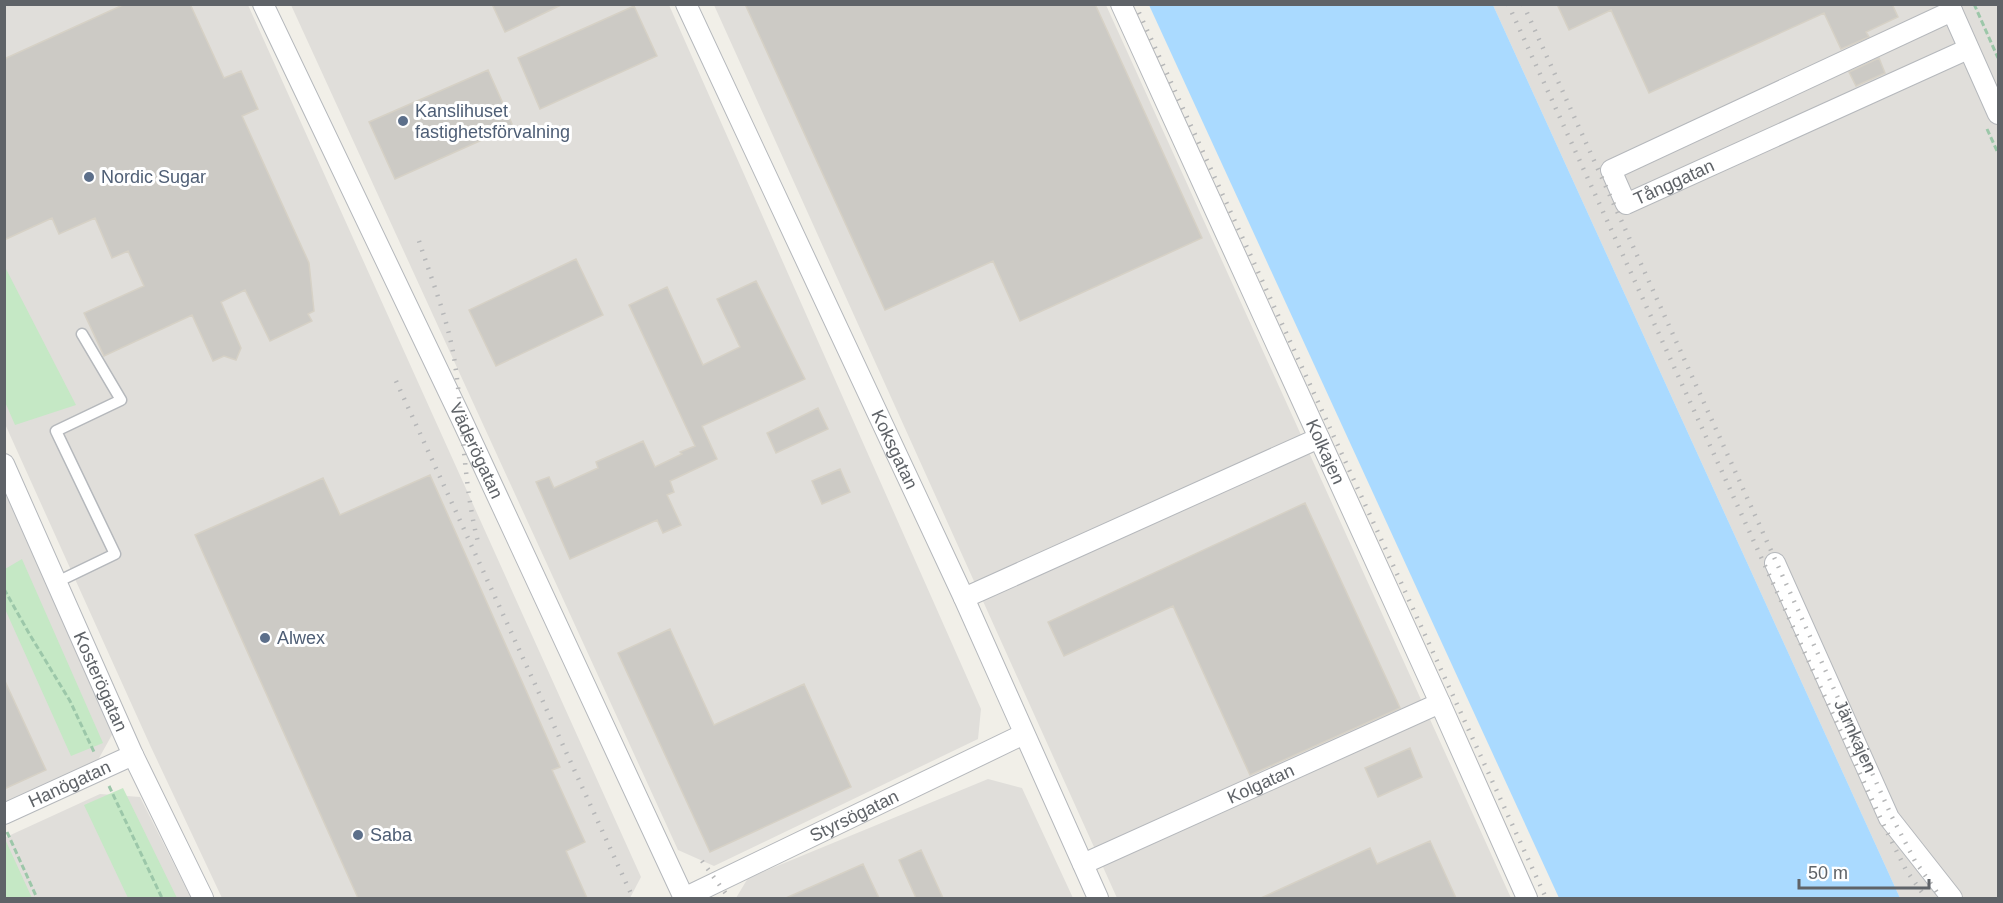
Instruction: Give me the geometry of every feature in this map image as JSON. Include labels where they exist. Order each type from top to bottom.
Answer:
[{"type":"street","name":"Väderögatan","points":[[263,4],[461,418],[684,898]]},
{"type":"street","name":"Koksgatan","points":[[686,4],[964,598],[1098,898]]},
{"type":"street","name":"Kolkajen","points":[[1121,4],[1527,898]]},
{"type":"street","points":[[1950,8],[1998,114]]},
{"type":"street","name":"Tånggatan","points":[[1950,8],[1611,170],[1626,204],[1968,49]]},
{"type":"street","points":[[964,598],[1319,438]]},
{"type":"street","name":"Kosterögatan","points":[[4,464],[133,755],[203,898]]},
{"type":"street","name":"Järnkajen","points":[[1776,563],[1889,818],[1952,898]]},
{"type":"street","name":"Kolgatan","points":[[1083,864],[1440,703]]},
{"type":"street","name":"Styrsögatan","points":[[684,898],[1024,734]]},
{"type":"street","name":"Hanögatan","points":[[5,822],[102,769],[133,755]]},
{"type":"lane","points":[[57,582],[115,554],[56,432],[121,400],[82,334]]},
{"type":"path","points":[[1974,4],[1998,58]]},
{"type":"path","points":[[4,589],[70,701],[162,898]]},
{"type":"path","points":[[5,822],[37,898]]},
{"type":"shaded area","points":[[4,5],[248,5],[641,877],[630,898],[222,898],[5,424]]},
{"type":"shaded area","points":[[291,5],[669,5],[981,709],[978,739],[714,866],[678,850]]},
{"type":"shaded area","points":[[714,5],[1106,5],[1511,898],[1117,898]]},
{"type":"shaded area","points":[[1493,5],[1998,5],[1998,898],[1900,898]]},
{"type":"shaded area","points":[[4,490],[113,733],[94,767],[4,806]]},
{"type":"shaded area","points":[[988,779],[1022,788],[1073,898],[736,898],[748,878]]},
{"type":"shaded area","points":[[100,794],[140,797],[191,898],[5,898],[4,838]]},
{"type":"green space","points":[[4,265],[76,405],[15,425],[5,402]]},
{"type":"green space","points":[[22,559],[103,743],[71,756],[5,609],[5,569]]},
{"type":"green space","points":[[123,788],[177,898],[128,898],[84,805]]},
{"type":"green space","points":[[5,839],[32,898],[5,898]]},
{"type":"water","points":[[1149,5],[1493,5],[1900,898],[1559,898]]},
{"type":"building","points":[[125,4],[190,4],[224,78],[241,71],[258,109],[242,116],[309,263],[314,311],[308,314],[312,321],[270,341],[245,290],[221,302],[241,348],[236,360],[224,356],[213,361],[192,315],[104,356],[84,313],[144,286],[128,251],[112,258],[95,218],[59,234],[52,218],[4,240],[4,59]]},
{"type":"building","points":[[492,4],[563,4],[505,32]]},
{"type":"building","points":[[745,4],[1095,4],[1202,238],[1020,321],[993,261],[885,310]]},
{"type":"building","points":[[1557,4],[1892,4],[1898,17],[1866,32],[1869,37],[1841,49],[1824,13],[1649,93],[1611,10],[1569,30]]},
{"type":"building","points":[[634,6],[657,56],[540,109],[518,58]]},
{"type":"building","points":[[1879,58],[1885,73],[1856,86],[1849,72]]},
{"type":"building","points":[[488,70],[513,126],[395,179],[369,122]]},
{"type":"building","points":[[576,259],[603,315],[496,366],[469,310]]},
{"type":"building","points":[[756,281],[805,379],[702,426],[717,459],[670,481],[674,492],[667,495],[681,525],[663,533],[657,520],[570,559],[536,482],[549,477],[554,488],[598,468],[596,462],[643,441],[655,467],[695,446],[629,305],[667,287],[703,365],[740,347],[717,299]]},
{"type":"building","points":[[818,408],[828,429],[776,453],[767,433]]},
{"type":"building","points":[[840,469],[850,492],[822,504],[812,481]]},
{"type":"building","points":[[430,475],[560,767],[552,770],[585,842],[566,851],[587,898],[358,898],[195,535],[323,478],[340,515]]},
{"type":"building","points":[[1305,503],[1400,708],[1250,775],[1173,606],[1064,656],[1048,622]]},
{"type":"building","points":[[670,629],[714,725],[804,684],[851,787],[710,852],[618,653]]},
{"type":"building","points":[[4,679],[46,770],[4,789]]},
{"type":"building","points":[[1410,748],[1422,777],[1378,797],[1365,768]]},
{"type":"building","points":[[1430,841],[1456,898],[1261,898],[1370,848],[1377,864]]},
{"type":"building","points":[[921,850],[943,898],[916,898],[899,860]]},
{"type":"building","points":[[863,864],[879,898],[786,898]]},
{"type":"railway","points":[[1135,4],[1546,898]]},
{"type":"railway","points":[[1508,4],[1885,828],[1906,870],[1926,898]]},
{"type":"railway","points":[[1523,4],[1892,817],[1915,861],[1941,898]]},
{"type":"railway","points":[[419,241],[440,302],[452,348],[470,501],[479,546]]},
{"type":"railway","points":[[396,381],[633,898]]},
{"type":"railway","points":[[702,861],[729,898]]},
{"type":"place","name":"Kanslihuset fastighetsförvalning","points":[[403,121]]},
{"type":"place","name":"Nordic Sugar","points":[[89,177]]},
{"type":"place","name":"Alwex","points":[[265,638]]},
{"type":"place","name":"Saba","points":[[358,835]]}]
